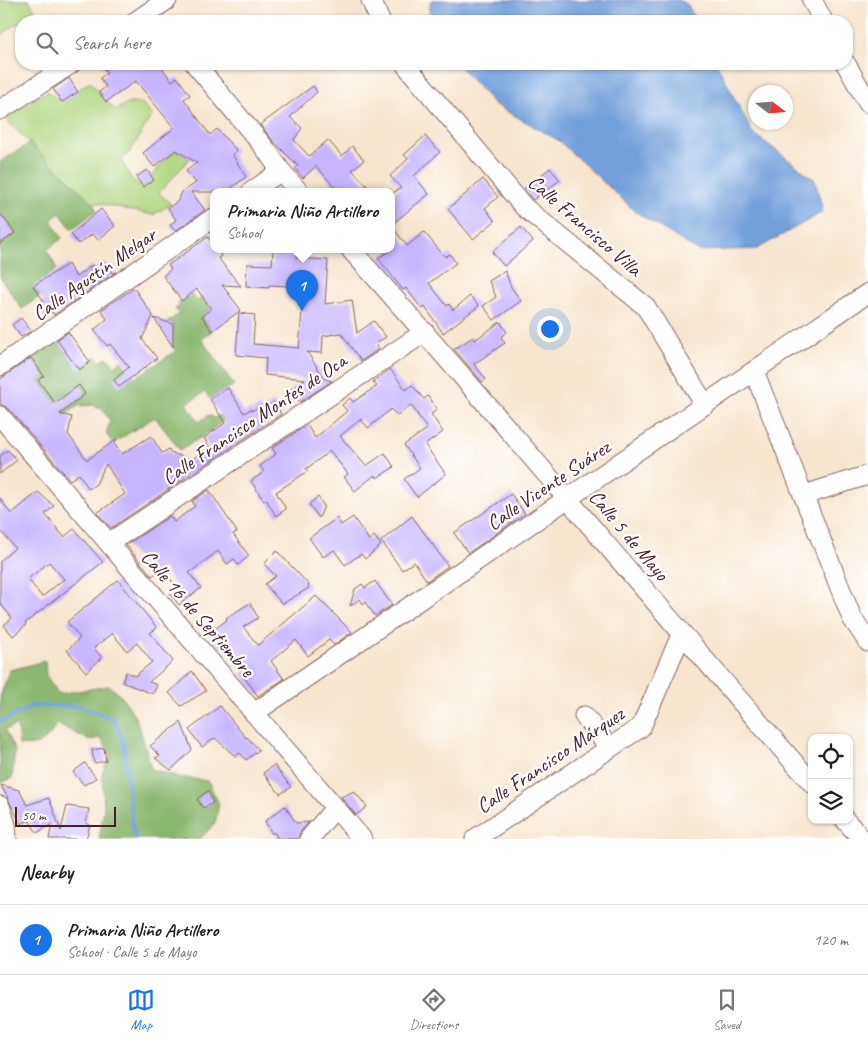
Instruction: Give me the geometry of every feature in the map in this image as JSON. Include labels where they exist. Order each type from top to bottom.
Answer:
[{"type":"street","points":[[151,11],[167,0]]},
{"type":"street","points":[[371,0],[377,15]]},
{"type":"street","points":[[812,0],[820,15]]},
{"type":"street","points":[[0,110],[62,70]]},
{"type":"street","points":[[200,70],[296,188]]},
{"type":"street","name":"Calle Francisco Villa","points":[[410,70],[524,207],[646,307],[706,405]]},
{"type":"street","points":[[849,70],[868,103]]},
{"type":"street","points":[[257,188],[281,171]]},
{"type":"street","name":"Calle Agustín Melgar","points":[[0,366],[210,220]]},
{"type":"street","name":"Calle 5 de Mayo","points":[[354,253],[425,332],[742,705],[808,779]]},
{"type":"street","name":"Calle Vicente Suárez","points":[[254,713],[868,294]]},
{"type":"street","name":"Calle Francisco Montes de Oca","points":[[108,543],[425,332]]},
{"type":"street","points":[[754,372],[804,495],[860,615],[868,642]]},
{"type":"street","name":"Calle 16 de Septiembre","points":[[0,416],[362,839]]},
{"type":"street","points":[[804,495],[868,475]]},
{"type":"street","name":"Calle Francisco Márquez","points":[[475,839],[642,727],[682,633]]},
{"type":"street","points":[[584,716],[610,748]]},
{"type":"street","points":[[0,806],[6,825],[7,839]]},
{"type":"street","points":[[309,839],[336,808]]},
{"type":"street","points":[[849,824],[862,839]]},
{"type":"green space","points":[[0,0],[29,0],[35,10],[28,15],[15,15],[15,25],[0,36]]},
{"type":"green space","points":[[90,82],[115,110],[129,103],[142,103],[152,115],[130,152],[121,160],[132,180],[142,186],[175,150],[190,158],[159,193],[171,204],[153,215],[92,202],[5,119],[47,91],[60,101]]},
{"type":"green space","points":[[30,143],[92,202],[97,210],[72,229],[60,213],[51,220],[62,238],[47,250],[57,269],[34,286],[40,296],[22,309],[0,277],[0,244],[15,233],[0,212],[0,162]]},
{"type":"green space","points":[[191,294],[197,301],[202,297],[211,309],[202,316],[212,331],[201,339],[234,385],[210,399],[205,392],[186,404],[199,422],[209,415],[214,418],[220,415],[224,420],[180,450],[155,417],[113,443],[106,434],[110,421],[101,407],[97,408],[95,405],[78,406],[65,415],[38,380],[44,376],[29,354],[55,337],[75,365],[80,361],[84,366],[97,356],[100,362],[107,357],[115,366],[121,361],[135,378],[176,351],[169,340],[173,337],[173,324],[167,322],[179,314],[175,309],[180,306],[178,303]]},
{"type":"green space","points":[[45,661],[46,676],[59,694],[109,686],[119,694],[138,723],[151,769],[179,777],[208,781],[219,804],[215,823],[200,839],[99,839],[104,808],[102,774],[111,755],[101,738],[89,740],[57,724],[46,739],[32,745],[19,745],[17,725],[5,730],[15,751],[12,778],[0,783],[0,697],[10,670]]},
{"type":"water","points":[[431,0],[679,0],[688,5],[693,15],[429,15]]},
{"type":"water","points":[[463,70],[720,70],[748,124],[748,130],[751,130],[815,180],[823,212],[757,249],[698,251],[636,212],[558,140],[494,104]]},
{"type":"building","points":[[105,70],[164,70],[172,81],[177,77],[190,95],[184,99],[210,135],[217,129],[237,151],[232,154],[246,177],[231,188],[210,188],[210,192],[191,192],[205,210],[175,231],[170,225],[176,220],[168,208],[178,201],[182,192],[196,183],[186,171],[197,163],[176,150],[154,167],[143,153],[174,128],[136,81],[106,102],[99,92],[106,87],[100,78],[107,73]]},
{"type":"building","points":[[69,78],[78,92],[62,102],[53,89]]},
{"type":"building","points":[[313,86],[317,92],[290,117],[302,128],[294,140],[309,156],[328,140],[342,156],[352,146],[364,160],[352,170],[368,187],[335,188],[316,166],[303,178],[295,169],[298,166],[260,125]]},
{"type":"building","points":[[425,136],[440,152],[414,176],[429,194],[395,222],[395,192],[401,188],[390,176],[408,159],[404,155]]},
{"type":"building","points":[[550,168],[560,180],[533,200],[524,189]]},
{"type":"building","points":[[147,170],[154,180],[143,187],[136,177]]},
{"type":"building","points":[[483,179],[498,197],[485,208],[495,221],[473,239],[448,209]]},
{"type":"building","points":[[101,209],[115,226],[98,240],[93,234],[78,244],[71,234]]},
{"type":"building","points":[[0,213],[15,233],[0,244]]},
{"type":"building","points":[[521,227],[533,241],[504,266],[492,252]]},
{"type":"building","points":[[395,230],[407,246],[424,232],[445,257],[450,254],[456,263],[429,283],[447,306],[449,304],[453,310],[470,296],[479,306],[443,333],[425,307],[422,309],[406,288],[403,290],[378,258],[386,253],[395,253]]},
{"type":"building","points":[[208,237],[210,240],[210,253],[219,253],[221,256],[218,258],[241,286],[222,285],[241,310],[212,331],[202,316],[211,309],[197,289],[182,301],[163,276],[171,269],[168,265]]},
{"type":"building","points":[[273,253],[297,253],[296,258],[328,260],[325,304],[352,300],[357,333],[374,321],[386,337],[376,343],[379,349],[361,361],[341,333],[323,336],[322,353],[307,352],[325,379],[332,381],[300,402],[290,390],[305,379],[265,375],[266,358],[236,355],[239,313],[255,315],[253,344],[299,348],[304,287],[269,285],[269,288],[246,286],[247,264],[272,265]]},
{"type":"building","points":[[104,262],[112,273],[116,272],[54,315],[52,311],[47,315],[40,304],[44,301],[33,286],[68,264],[76,277],[92,265],[95,270]]},
{"type":"building","points":[[505,271],[511,287],[521,301],[494,320],[483,306],[496,297],[489,281]]},
{"type":"building","points":[[134,288],[153,316],[142,339],[157,358],[119,387],[114,380],[129,367],[110,344],[107,346],[94,330],[107,319],[101,310]]},
{"type":"building","points":[[21,318],[31,331],[21,337],[12,325]]},
{"type":"building","points":[[154,318],[173,324],[173,347]]},
{"type":"building","points":[[500,322],[507,332],[501,337],[505,343],[474,364],[486,379],[482,382],[454,349],[473,337],[475,340]]},
{"type":"building","points":[[68,332],[90,362],[79,370],[57,340]]},
{"type":"building","points":[[31,358],[44,376],[38,380],[55,403],[79,385],[85,394],[60,414],[72,417],[68,434],[87,460],[117,439],[114,444],[122,454],[151,436],[162,453],[169,449],[171,453],[181,456],[186,463],[210,448],[204,438],[225,423],[210,399],[228,388],[244,413],[251,409],[252,411],[259,406],[262,410],[274,402],[281,414],[111,528],[97,513],[125,494],[106,464],[96,484],[89,489],[79,474],[70,480],[9,409],[0,404],[0,379]]},
{"type":"building","points":[[390,369],[406,390],[412,385],[424,399],[428,396],[437,410],[431,414],[443,432],[425,445],[446,474],[417,497],[404,479],[420,468],[404,445],[427,429],[411,405],[397,416],[391,409],[368,428],[361,419],[340,436],[366,466],[385,453],[394,467],[377,478],[375,475],[355,491],[344,477],[348,474],[330,451],[306,469],[308,471],[276,492],[286,509],[276,516],[266,499],[264,501],[251,481],[264,472],[260,466],[276,454],[272,448],[307,425],[315,438],[347,411],[342,405],[350,398],[353,402],[377,386],[373,382]]},
{"type":"building","points":[[8,450],[17,460],[0,474],[0,456]]},
{"type":"building","points":[[209,490],[237,532],[233,534],[249,556],[238,565],[234,559],[227,564],[218,551],[189,573],[201,588],[179,605],[170,593],[176,588],[164,568],[152,576],[126,545],[170,516],[174,522],[195,506],[192,501]]},
{"type":"building","points":[[38,492],[54,506],[45,514],[64,537],[74,529],[103,562],[25,623],[26,625],[13,636],[4,625],[12,618],[0,603],[0,561],[15,548],[0,530],[0,498],[11,514]],"holes":[[[49,562],[64,579],[42,597],[28,579]]]},
{"type":"building","points":[[511,494],[525,514],[468,553],[454,533]]},
{"type":"building","points":[[318,497],[324,506],[319,518],[309,504]]},
{"type":"building","points":[[412,516],[448,566],[427,581],[414,562],[402,570],[381,541]]},
{"type":"building","points":[[353,517],[369,540],[374,536],[381,545],[365,559],[361,554],[345,565],[334,550],[323,557],[309,538],[337,518],[341,525]]},
{"type":"building","points":[[277,551],[309,585],[309,588],[282,604],[265,584],[276,576],[264,564]]},
{"type":"building","points":[[118,580],[157,628],[150,633],[173,661],[149,682],[157,685],[153,694],[122,682],[126,672],[135,676],[152,662],[137,643],[127,651],[112,633],[94,648],[102,658],[86,672],[67,650],[80,638],[67,622]]},
{"type":"building","points":[[375,581],[392,605],[375,616],[365,602],[363,604],[360,599],[350,606],[355,589],[362,584],[365,588]]},
{"type":"building","points":[[316,596],[352,632],[334,645],[329,640],[308,656],[296,640],[271,661],[284,679],[258,696],[242,674],[245,672],[224,646],[220,649],[209,633],[227,620],[226,618],[250,603],[258,618],[243,627],[258,645]]},
{"type":"building","points":[[192,671],[206,691],[181,706],[169,693]]},
{"type":"building","points":[[220,706],[246,738],[259,750],[246,760],[240,753],[235,756],[215,738],[202,747],[189,730]]},
{"type":"building","points":[[181,722],[192,750],[171,770],[155,758],[160,756],[150,746]]},
{"type":"building","points":[[104,748],[106,761],[94,763],[92,750]]},
{"type":"building","points":[[85,763],[96,778],[84,785],[73,772]]},
{"type":"building","points":[[274,765],[291,787],[280,794],[263,773]]},
{"type":"building","points":[[1,785],[19,790],[27,805],[49,798],[61,831],[67,806],[89,809],[86,823],[90,825],[86,839],[49,839],[52,824],[37,833],[29,820],[21,824]]},
{"type":"building","points":[[208,791],[213,803],[203,808],[197,799]]},
{"type":"building","points":[[354,791],[367,807],[356,815],[341,797]]},
{"type":"building","points":[[285,806],[296,823],[309,822],[300,832],[298,839],[278,839],[274,832],[272,834],[265,821]]},
{"type":"waterway","points":[[0,721],[33,706],[79,706],[114,719],[124,745],[132,823],[136,839]]},
{"type":"place","name":"Primaria Niño Artillero","points":[[302,311]]}]
